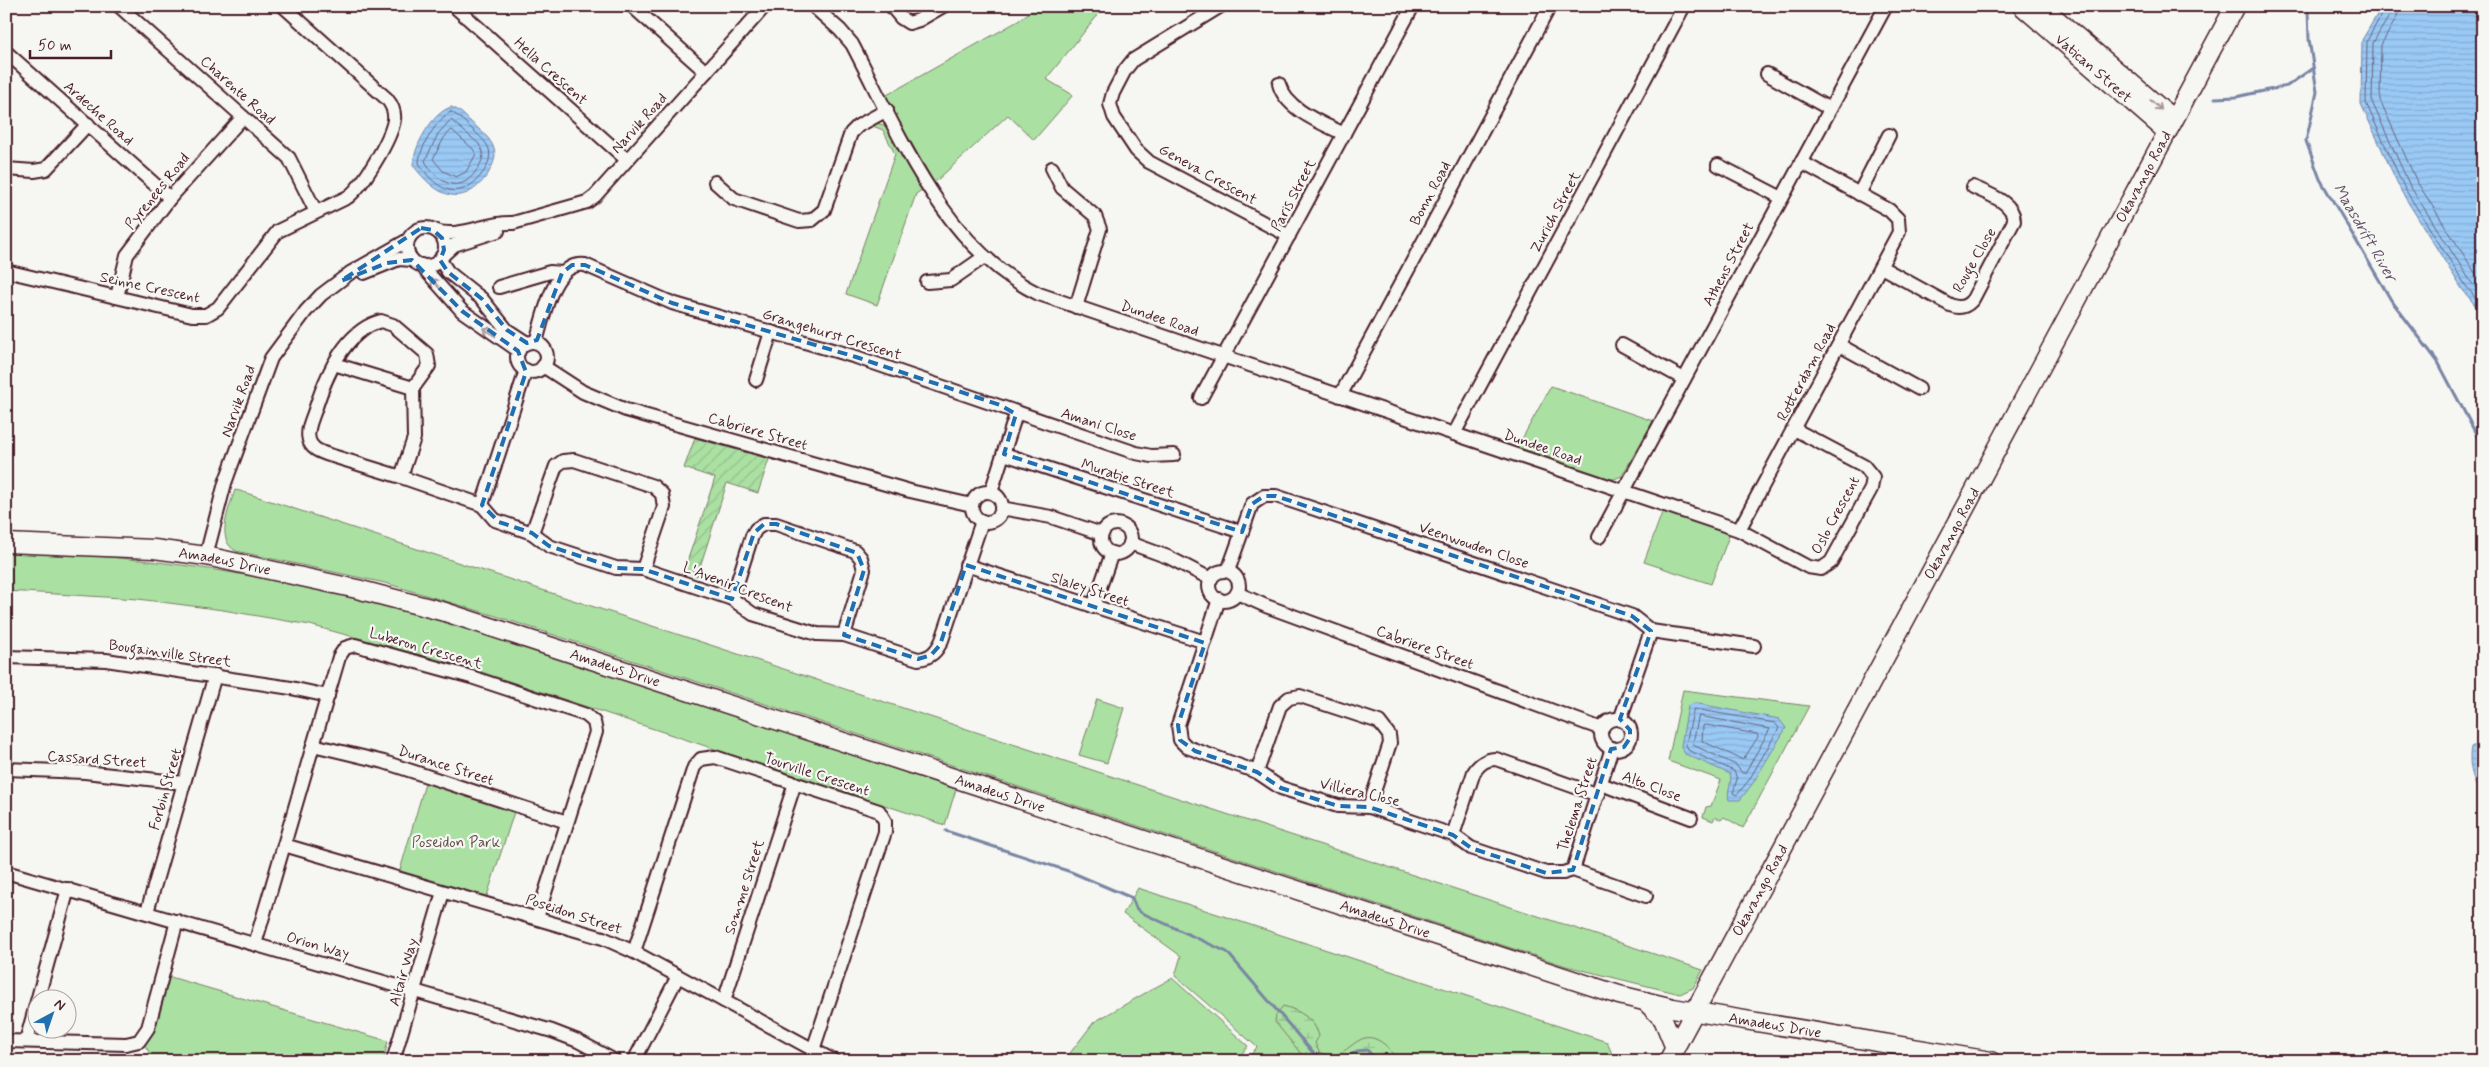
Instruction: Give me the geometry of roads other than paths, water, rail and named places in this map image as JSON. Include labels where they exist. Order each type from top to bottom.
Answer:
[{"type":"street","name":"Charente Road","points":[[119,6],[292,162],[316,212]]},
{"type":"street","name":"Seinne Crescent","points":[[6,271],[197,316],[211,314],[221,305],[274,235],[286,227],[348,197],[365,182],[393,125],[394,114],[387,99],[283,6]]},
{"type":"street","name":"Hella Crescent","points":[[454,6],[627,160]]},
{"type":"street","points":[[632,6],[706,72]]},
{"type":"street","name":"Narvik Road","points":[[436,231],[450,233],[503,222],[513,223],[588,202],[765,6]]},
{"type":"street","name":"Dundee Road","points":[[813,6],[848,39],[934,195],[984,257],[1004,274],[1027,288],[1076,307],[1623,492]]},
{"type":"street","points":[[891,6],[900,18],[909,23],[919,20],[944,6]]},
{"type":"street","name":"Geneva Crescent","points":[[1221,6],[1130,63],[1112,93],[1110,104],[1112,113],[1136,150],[1149,162],[1289,236]]},
{"type":"street","name":"Paris Street","points":[[1201,398],[1413,6]]},
{"type":"street","name":"Bonn Road","points":[[1340,396],[1550,6]]},
{"type":"street","name":"Zurich Street","points":[[1454,434],[1684,6]]},
{"type":"street","name":"Vatican Street","points":[[2022,6],[2170,125]]},
{"type":"street","name":"Vatican Street","points":[[2041,6],[2170,125]]},
{"type":"street","name":"Okavango Road","points":[[1672,1054],[2235,6]]},
{"type":"street","name":"Athens Street","points":[[1599,537],[1830,109],[1880,8]]},
{"type":"street","name":"Ardeche Road","points":[[6,52],[170,198]]},
{"type":"street","points":[[1768,74],[1830,109]]},
{"type":"street","points":[[1278,84],[1285,98],[1294,106],[1344,134]]},
{"type":"street","points":[[715,182],[734,199],[799,221],[812,220],[824,210],[851,133],[858,126],[887,110]]},
{"type":"street","name":"Pyrenees Road","points":[[117,297],[127,255],[170,198],[243,116]]},
{"type":"street","points":[[6,169],[34,171],[46,169],[88,124]]},
{"type":"street","points":[[1859,194],[1889,135]]},
{"type":"street","name":"Rotterdam Road","points":[[1739,530],[1898,236],[1899,223],[1893,212],[1801,162]]},
{"type":"street","points":[[1718,165],[1782,198]]},
{"type":"street","points":[[1052,168],[1062,188],[1095,216],[1100,229],[1076,307]]},
{"type":"street","name":"Rouge Close","points":[[1881,267],[1950,305],[1960,307],[1968,304],[2014,221],[2013,214],[2006,204],[1974,187]]},
{"type":"street","name":"Narvik Road","points":[[441,258],[454,245],[506,229],[513,223]]},
{"type":"street","points":[[527,345],[510,332],[482,299],[448,272],[441,258],[444,241],[436,231],[421,228],[413,233],[408,240],[407,252],[416,263],[478,325],[527,345],[546,352],[547,360],[544,366],[536,371],[526,370],[519,363],[527,345],[554,287],[562,273]]},
{"type":"street","name":"Narvik Road","points":[[206,556],[225,483],[271,358],[321,294],[350,273],[408,240]]},
{"type":"street","points":[[927,282],[952,280],[984,257]]},
{"type":"street","points":[[416,263],[431,265],[441,258]]},
{"type":"street","name":"Narvik Road","points":[[341,281],[352,279],[393,261],[416,263]]},
{"type":"street","name":"Grangehurst Crescent","points":[[500,288],[550,272],[562,273],[572,265],[585,265],[672,303],[901,372],[1000,405],[1016,414]]},
{"type":"street","points":[[452,301],[464,286]]},
{"type":"street","points":[[401,477],[414,438],[413,388],[428,366],[428,355],[386,322],[374,323],[359,332],[334,364],[325,380],[309,428],[310,442],[318,451],[326,454],[482,505],[526,370]]},
{"type":"street","points":[[756,380],[771,332]]},
{"type":"street","points":[[1622,345],[1684,378]]},
{"type":"street","points":[[1839,345],[1920,390]]},
{"type":"street","points":[[334,364],[413,388]]},
{"type":"street","name":"Cabriere Street","points":[[544,366],[584,392],[626,410],[910,491],[972,505]]},
{"type":"street","points":[[990,492],[1016,414]]},
{"type":"street","name":"Amani Close","points":[[1016,414],[1136,453],[1151,456],[1174,455]]},
{"type":"street","name":"Oslo Crescent","points":[[1739,530],[1808,567],[1817,570],[1824,568],[1831,562],[1871,489],[1873,477],[1864,466],[1794,429]]},
{"type":"street","name":"Muratie Street","points":[[1004,454],[1242,532]]},
{"type":"street","points":[[532,533],[556,466],[567,460],[653,486],[662,494],[664,507],[643,569]]},
{"type":"street","points":[[990,492],[998,497],[1001,508],[999,515],[993,520],[982,521],[976,516],[972,505],[978,494],[990,492]]},
{"type":"street","points":[[1623,492],[1739,530]]},
{"type":"street","name":"Veenwouden Close","points":[[1228,571],[1252,504],[1264,496],[1276,496],[1632,616],[1651,632]]},
{"type":"street","name":"L'Avenir Crescent","points":[[482,505],[495,520],[532,533],[548,546],[616,568],[643,569],[732,599],[753,614],[817,634],[844,634],[918,660],[927,657],[937,650],[942,640],[982,521]]},
{"type":"street","points":[[1001,508],[1051,517],[1102,534]]},
{"type":"street","points":[[732,599],[754,533],[764,524],[776,524],[855,551],[860,556],[864,570],[844,634]]},
{"type":"street","points":[[1120,525],[1127,530],[1130,543],[1123,552],[1112,553],[1102,546],[1102,534],[1110,526],[1120,525]]},
{"type":"street","name":"Amadeus Drive","points":[[6,543],[154,550],[206,556],[357,589],[445,612],[1529,967],[1645,1002],[1694,1012],[1991,1061]]},
{"type":"street","points":[[1130,543],[1168,557],[1211,579]]},
{"type":"street","points":[[1093,607],[1112,553]]},
{"type":"street","name":"Slaley Street","points":[[966,565],[1205,642]]},
{"type":"street","points":[[1228,571],[1238,580],[1237,593],[1231,599],[1219,600],[1210,589],[1211,579],[1218,572],[1228,571]]},
{"type":"street","name":"Cabriere Street","points":[[1237,593],[1266,606],[1602,729]]},
{"type":"street","name":"Villiera Close","points":[[1219,600],[1178,725],[1180,740],[1195,751],[1257,772],[1281,788],[1338,806],[1369,808],[1453,834],[1470,848],[1546,873],[1562,873],[1573,870],[1646,896]]},
{"type":"street","points":[[1620,720],[1651,632],[1754,646]]},
{"type":"street","name":"Luberon Crescent","points":[[256,944],[340,654],[345,648],[356,645],[471,677],[586,715],[594,722],[596,732],[536,918]]},
{"type":"street","name":"Bougainville Street","points":[[6,657],[91,658],[215,676],[328,696]]},
{"type":"street","name":"Forbin Street","points":[[147,912],[215,676]]},
{"type":"street","points":[[1257,772],[1280,706],[1289,698],[1300,696],[1379,722],[1387,730],[1390,743],[1369,808]]},
{"type":"street","points":[[1620,720],[1628,726],[1630,738],[1624,747],[1612,748],[1603,741],[1602,729],[1610,721],[1620,720]]},
{"type":"street","name":"Durance Street","points":[[313,745],[384,762],[567,822]]},
{"type":"street","name":"Thelema Street","points":[[1573,870],[1612,748]]},
{"type":"street","name":"Tourville Crescent","points":[[634,952],[694,767],[705,757],[715,757],[876,810],[884,817],[886,826],[813,1050]]},
{"type":"street","name":"Alto Close","points":[[1453,834],[1474,772],[1478,766],[1489,759],[1496,759],[1599,789],[1691,818]]},
{"type":"street","name":"Cassard Street","points":[[6,769],[86,772],[184,783]]},
{"type":"street","name":"Somme Street","points":[[724,1001],[795,783]]},
{"type":"street","name":"Poseidon Street","points":[[284,845],[603,938],[634,952],[834,1061]]},
{"type":"street","name":"Orion Way","points":[[6,872],[552,1031],[578,1041],[616,1061]]},
{"type":"street","points":[[26,1041],[68,889]]},
{"type":"street","name":"Altair Way","points":[[394,1061],[443,892]]},
{"type":"street","points":[[6,1041],[126,1044],[142,1039],[148,1028],[177,921]]},
{"type":"street","points":[[634,1061],[678,976]]},
{"type":"street","points":[[1645,1002],[1663,1020],[1672,1054]]},
{"type":"water","points":[[2382,6],[2483,6],[2483,315],[2462,289],[2401,191],[2361,104],[2362,40]]},
{"type":"water","points":[[451,107],[485,134],[493,145],[495,152],[494,162],[488,174],[478,185],[468,192],[459,195],[449,195],[440,191],[421,176],[413,165],[420,140],[425,131],[437,116]]},
{"type":"water","points":[[1694,703],[1779,719],[1786,728],[1753,783],[1740,800],[1729,800],[1730,774],[1685,754],[1681,746],[1688,706]]},
{"type":"water","points":[[2483,743],[2483,804],[2470,763],[2471,747]]},
{"type":"waterway","name":"Maasdrift River","points":[[2310,6],[2308,10],[2309,39],[2317,92],[2306,141],[2320,179],[2391,300],[2438,362],[2483,447]]},
{"type":"waterway","points":[[2215,98],[2236,97],[2287,86],[2313,68]]},
{"type":"waterway","points":[[946,831],[1071,872],[1132,898],[1140,912],[1227,952],[1320,1061]]},
{"type":"waterway","points":[[1337,1061],[1357,1051],[1367,1050],[1377,1061]]},
{"type":"park label","name":"Poseidon Park","points":[[456,842]]}]
